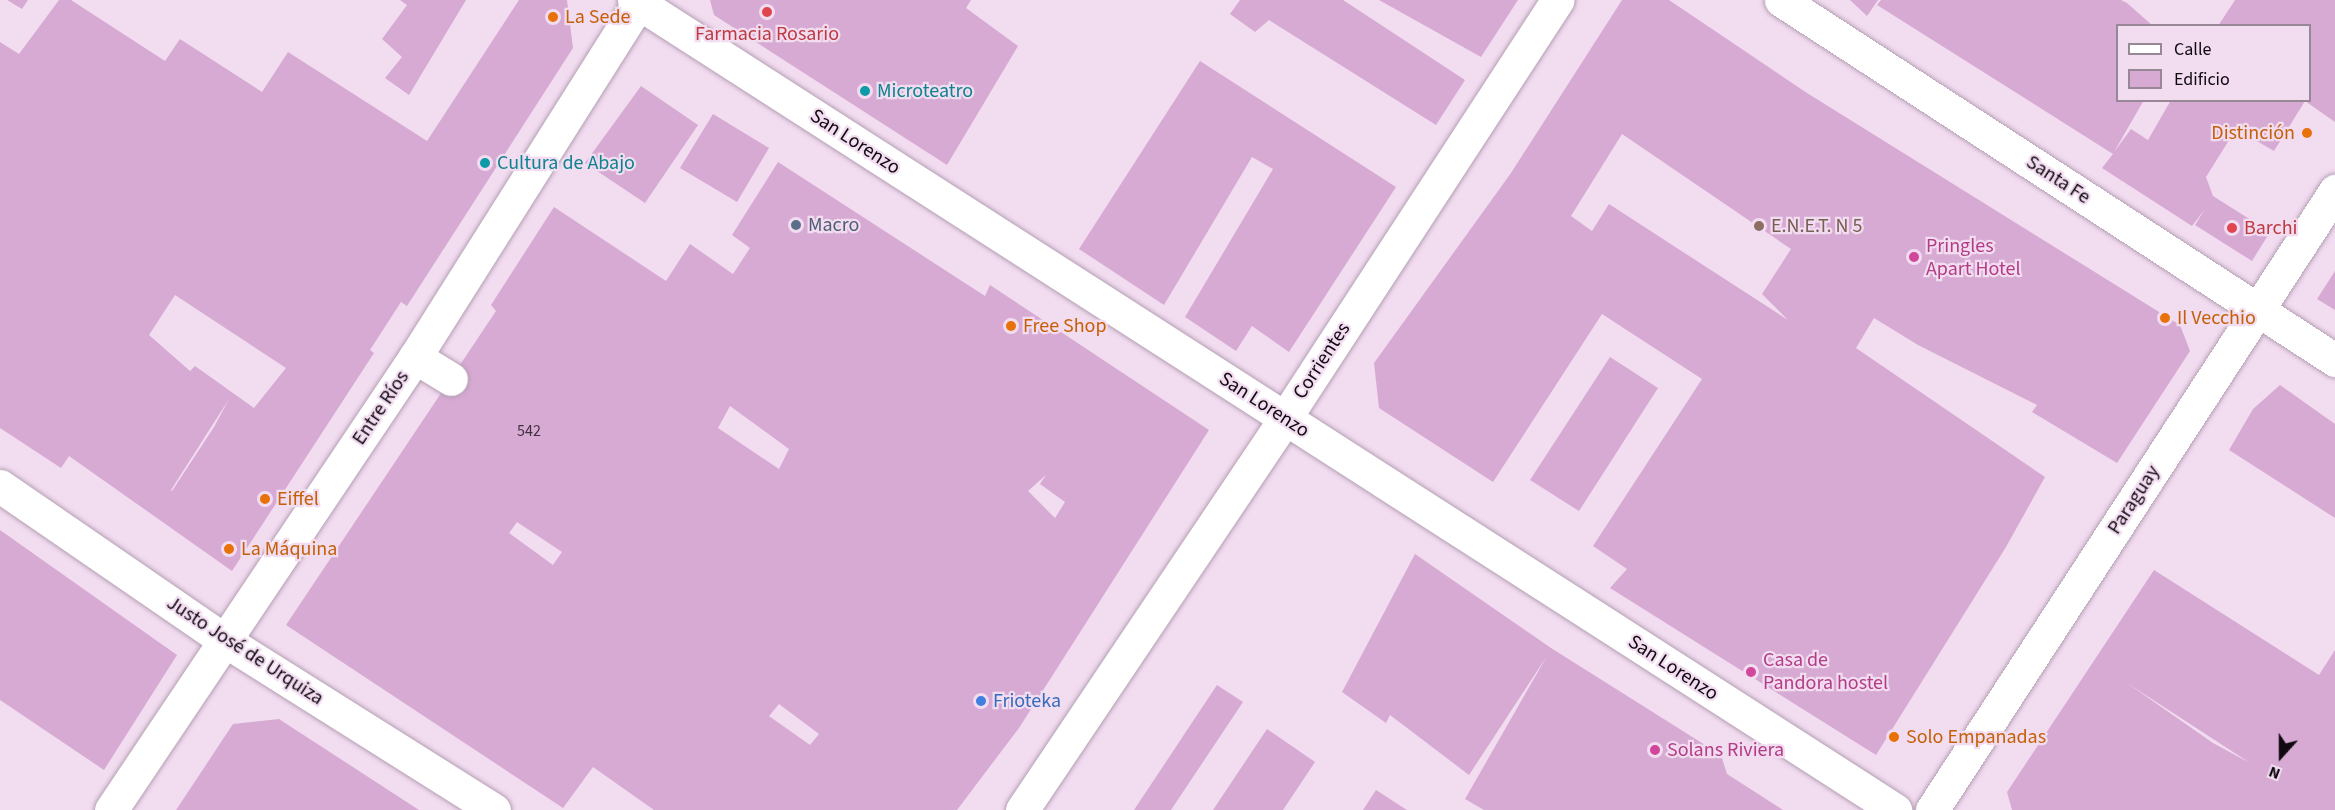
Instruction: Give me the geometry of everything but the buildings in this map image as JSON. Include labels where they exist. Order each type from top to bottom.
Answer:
[{"type":"main road","name":"Corrientes","points":[[1022,810],[1285,418],[1557,0]]},
{"type":"main road","name":"Santa Fe","points":[[1781,0],[2335,360]]},
{"type":"main road","name":"San Lorenzo","points":[[638,1],[1894,810]]},
{"type":"main road","name":"Entre Ríos","points":[[111,810],[415,357],[638,1]]},
{"type":"main road","name":"Paraguay","points":[[1932,810],[2335,191]]},
{"type":"main road","points":[[415,357],[451,379]]},
{"type":"main road","name":"Justo José de Urquiza","points":[[0,486],[224,640],[494,810]]},
{"type":"place","name":"Farmacia Rosario","points":[[767,12]]},
{"type":"place","name":"La Sede","points":[[553,17]]},
{"type":"place","name":"Microteatro","points":[[865,91]]},
{"type":"place","name":"Distinción","points":[[2307,133]]},
{"type":"place","name":"Cultura de Abajo","points":[[485,163]]},
{"type":"place","name":"Macro","points":[[796,225]]},
{"type":"place","name":"E.N.E.T. N 5","points":[[1759,226]]},
{"type":"place","name":"Barchi","points":[[2232,228]]},
{"type":"place","name":"Pringles Apart Hotel","points":[[1914,257]]},
{"type":"place","name":"Il Vecchio","points":[[2165,318]]},
{"type":"place","name":"Free Shop","points":[[1011,326]]},
{"type":"place","name":"Eiffel","points":[[265,499]]},
{"type":"place","name":"La Máquina","points":[[229,549]]},
{"type":"place","name":"Casa de Pandora hostel","points":[[1751,672]]},
{"type":"place","name":"Frioteka","points":[[981,701]]},
{"type":"place","name":"Solo Empanadas","points":[[1894,737]]},
{"type":"place","name":"Solans Riviera","points":[[1655,750]]}]
